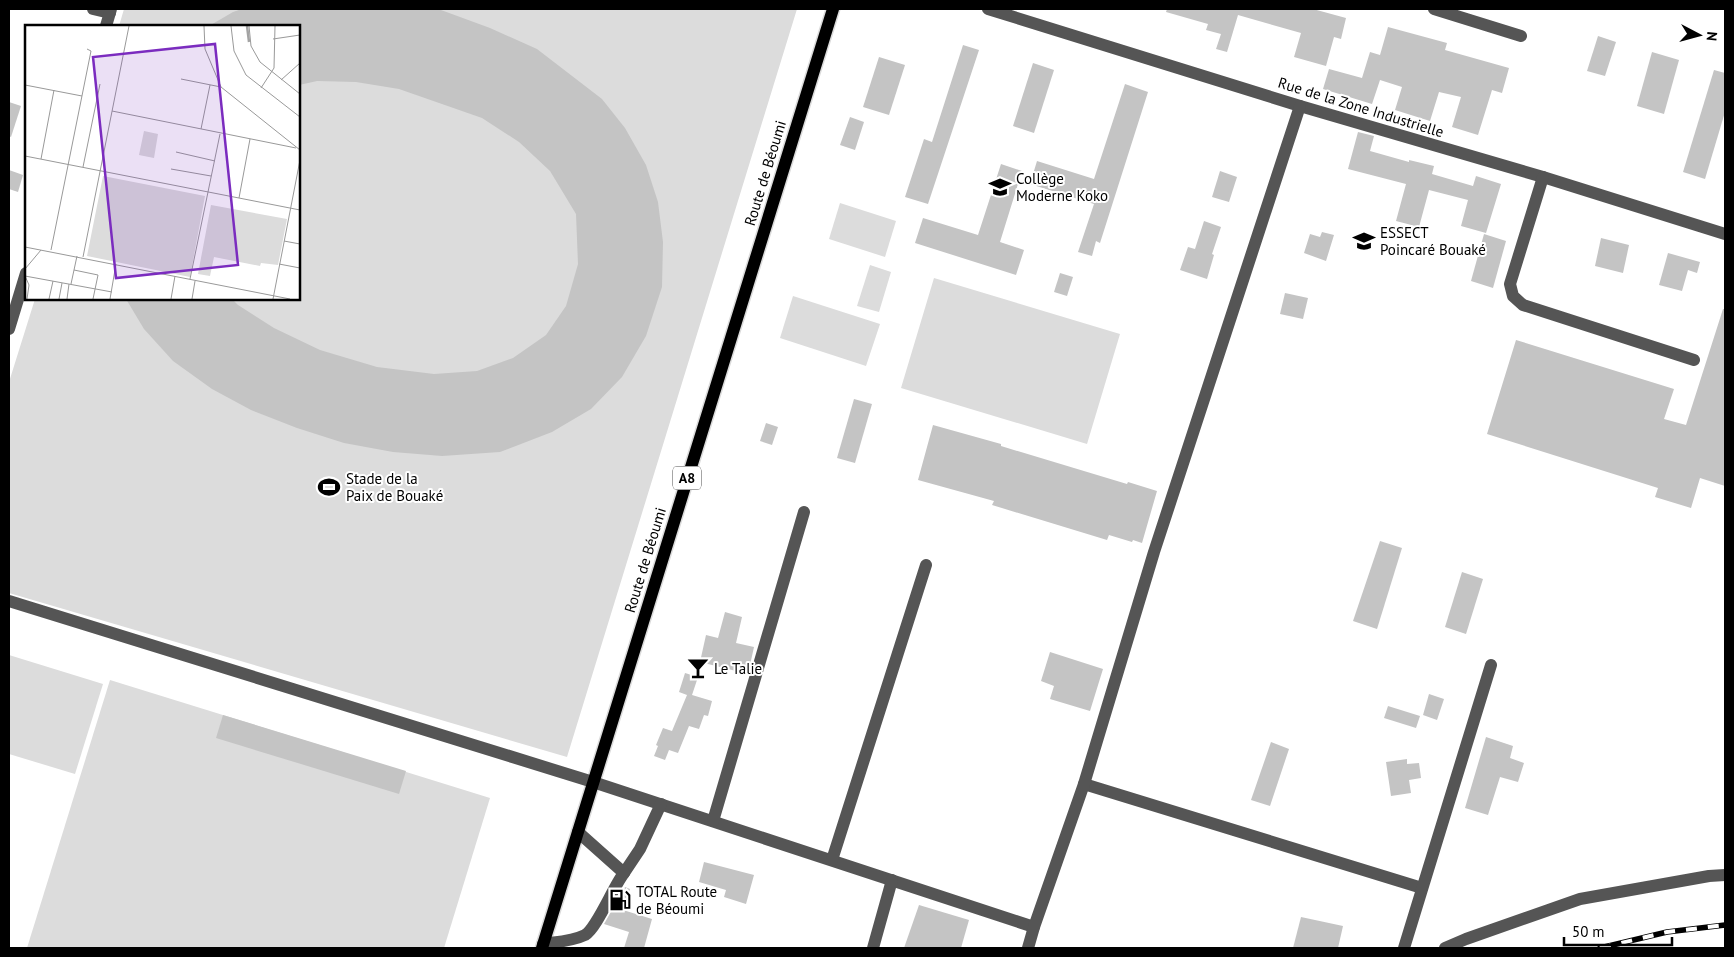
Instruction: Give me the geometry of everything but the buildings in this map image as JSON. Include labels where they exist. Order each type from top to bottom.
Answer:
[{"type":"main road","name":"Route de Béoumi","points":[[542,946],[832,9]]},
{"type":"street","points":[[93,9],[110,11],[106,25]]},
{"type":"street","name":"Rue de la Zone Industrielle","points":[[988,9],[1300,106],[1725,234]]},
{"type":"street","points":[[1434,9],[1521,36]]},
{"type":"street","points":[[1028,948],[1084,784],[1157,543],[1300,106]]},
{"type":"street","points":[[1543,178],[1510,284],[1513,296],[1523,305],[1694,360]]},
{"type":"street","points":[[9,329],[25,276]]},
{"type":"street","points":[[713,821],[804,512]]},
{"type":"street","points":[[832,860],[926,565]]},
{"type":"street","points":[[9,601],[593,782],[1034,927]]},
{"type":"street","points":[[1404,948],[1491,665]]},
{"type":"street","points":[[1084,784],[1422,888]]},
{"type":"street","points":[[542,946],[576,939],[587,934],[595,926],[615,885],[640,849],[661,804]]},
{"type":"street","points":[[578,832],[624,873]]},
{"type":"street","points":[[1445,948],[1580,899],[1709,876],[1725,875]]},
{"type":"street","points":[[873,948],[892,880]]},
{"type":"shaded area","name":"Stade de la Paix de Bouaké","points":[[124,9],[797,9],[567,757],[9,593],[9,382],[35,300],[300,300],[300,25],[119,25]]},
{"type":"shaded area","points":[[840,203],[896,221],[885,257],[829,239]]},
{"type":"shaded area","points":[[870,265],[891,272],[879,312],[857,306]]},
{"type":"shaded area","points":[[934,278],[1120,334],[1087,444],[901,388]]},
{"type":"shaded area","points":[[793,296],[880,324],[866,366],[780,338]]},
{"type":"shaded area","points":[[9,655],[103,684],[75,774],[9,754]]},
{"type":"shaded area","points":[[110,680],[490,798],[444,948],[27,948]]},
{"type":"railway","points":[[1600,948],[1667,932],[1725,925]]},
{"type":"place","name":"Collège Moderne Koko","points":[[1000,187]]},
{"type":"place","name":"ESSECT Poincaré Bouaké","points":[[1364,241]]},
{"type":"place","name":"Stade de la Paix de Bouaké","points":[[329,487]]},
{"type":"place","name":"Le Talie","points":[[698,668]]},
{"type":"place","name":"TOTAL Route de Béoumi","points":[[620,900]]}]
